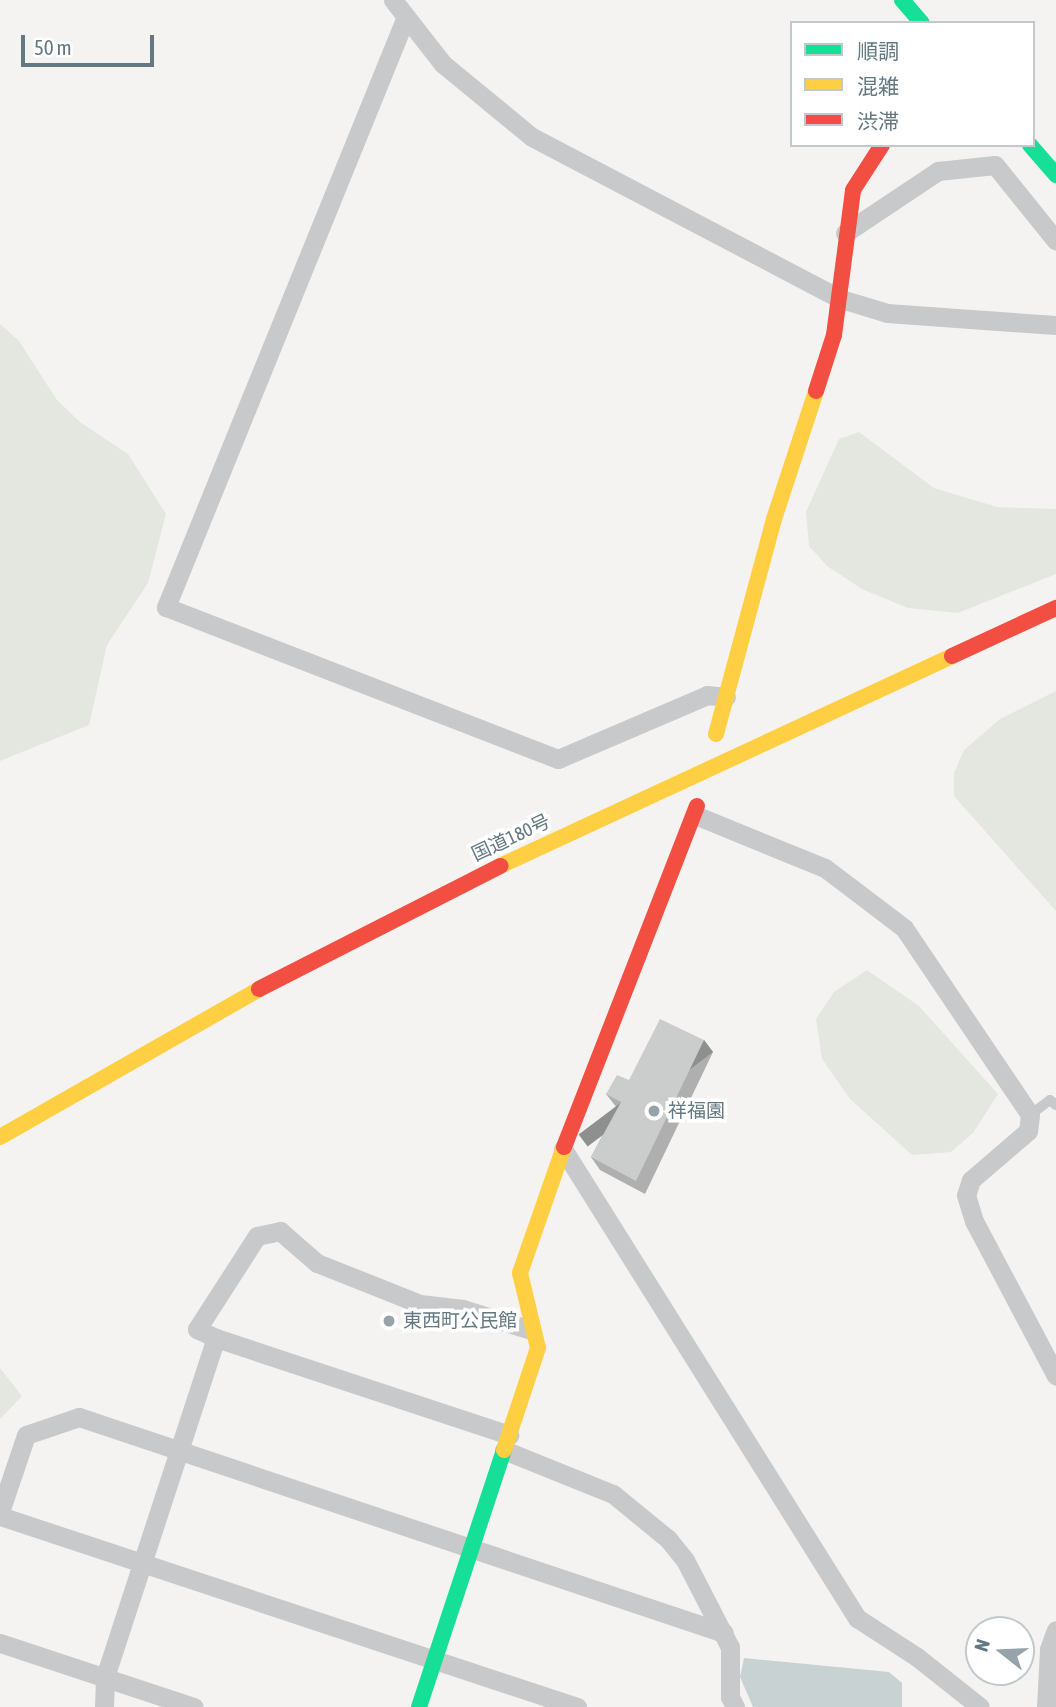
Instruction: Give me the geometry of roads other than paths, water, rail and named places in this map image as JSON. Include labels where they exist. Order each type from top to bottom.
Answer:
[{"type":"main road","points":[[902,0],[920,21]]},
{"type":"main road","points":[[716,734],[774,519],[834,335],[841,299],[845,233],[853,190],[881,147]]},
{"type":"main road","points":[[1032,147],[1054,170]]},
{"type":"main road","name":"国道180号","points":[[0,1138],[164,1040],[425,901],[1056,608]]},
{"type":"main road","points":[[419,1707],[538,1348],[531,1330],[520,1273],[563,1149],[696,811]]},
{"type":"street","points":[[393,0],[405,19],[443,64],[532,137],[841,299],[887,313],[1056,324]]},
{"type":"street","points":[[405,19],[166,607],[558,759],[707,695],[726,698]]},
{"type":"street","points":[[845,233],[937,171],[995,165],[1056,242]]},
{"type":"street","points":[[696,811],[825,868],[904,928],[1030,1115],[1028,1131],[971,1180],[967,1195],[974,1221],[1056,1376]]},
{"type":"street","points":[[563,1149],[857,1618],[917,1657],[980,1707]]},
{"type":"street","points":[[531,1330],[463,1309],[408,1299],[317,1263],[280,1231],[257,1236],[197,1329],[507,1443],[613,1494],[641,1513],[685,1560],[724,1633],[730,1647],[730,1697],[735,1707]]},
{"type":"street","points":[[104,1707],[105,1677],[145,1563],[177,1450],[216,1338]]},
{"type":"street","points":[[577,1707],[0,1514],[26,1435],[79,1418],[724,1633]]},
{"type":"street","points":[[1046,1707],[1049,1649],[1056,1630]]},
{"type":"street","points":[[0,1643],[194,1707]]},
{"type":"lane","points":[[1030,1115],[1049,1100],[1056,1105]]},
{"type":"place","name":"祥福園","points":[[654,1111]]},
{"type":"place","name":"東西町公民館","points":[[389,1321]]}]
